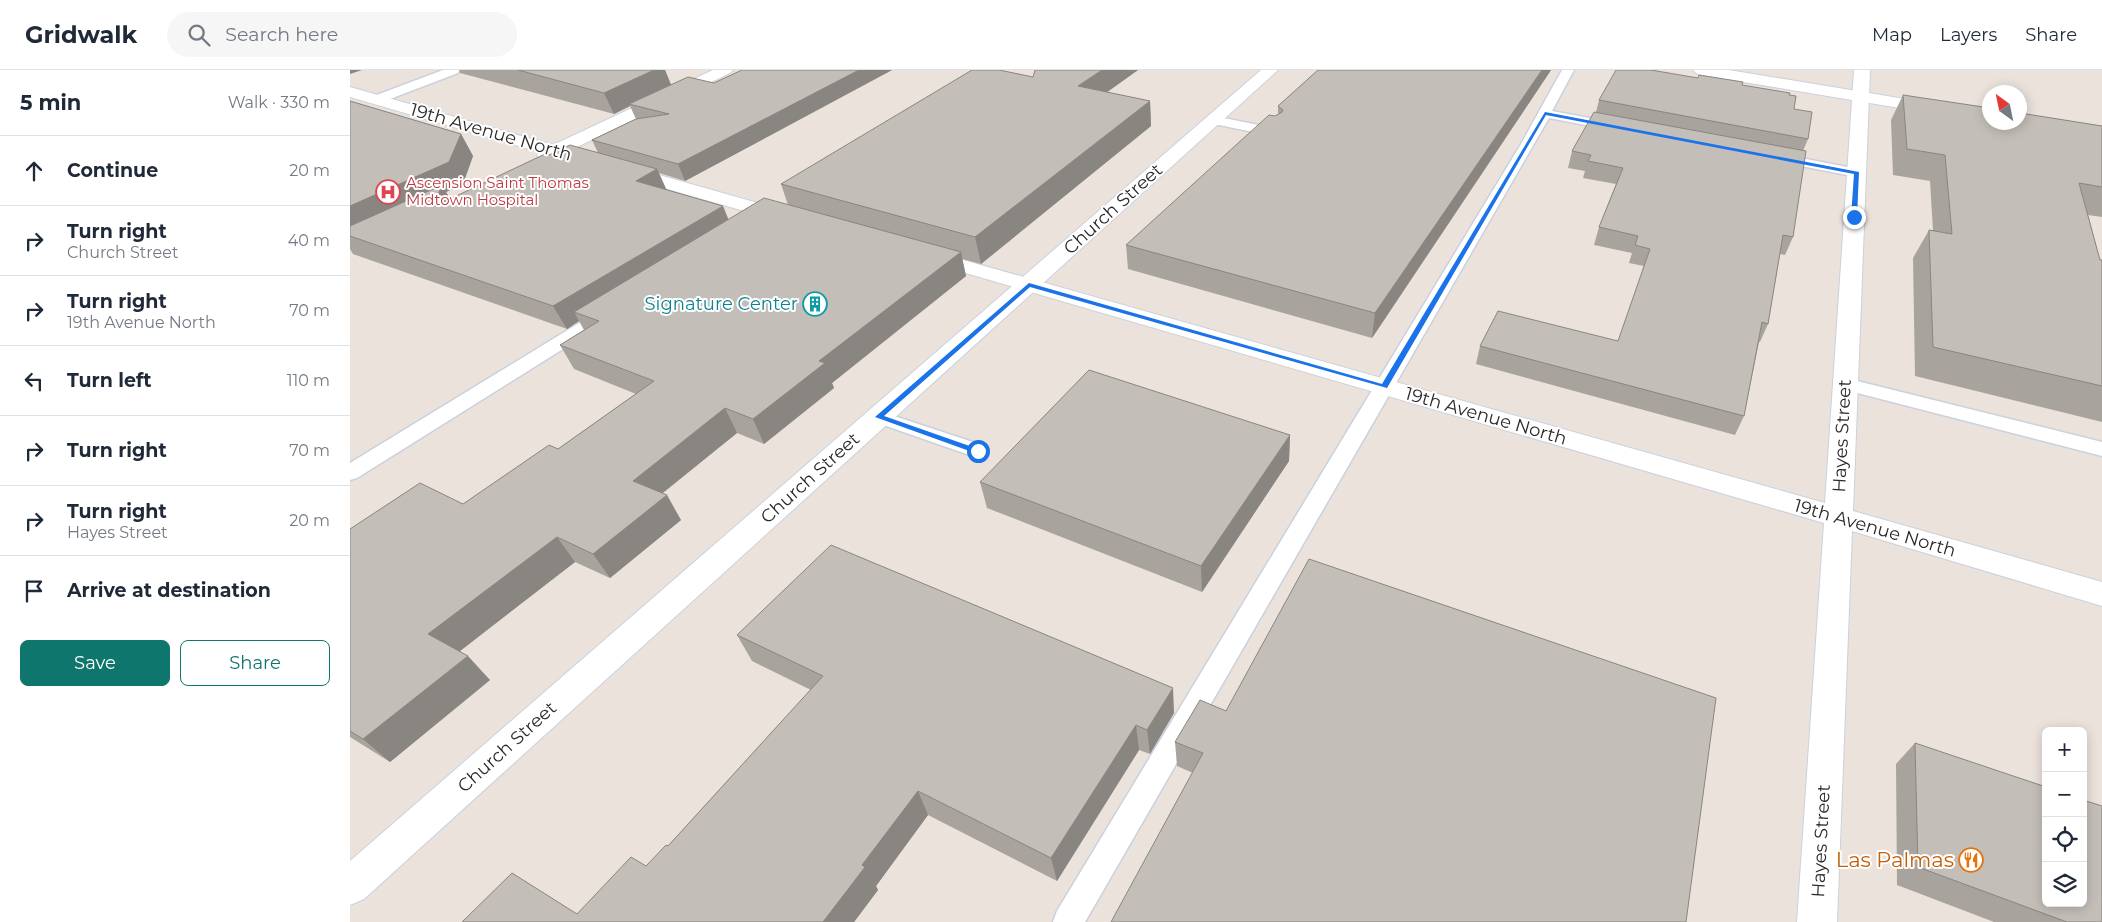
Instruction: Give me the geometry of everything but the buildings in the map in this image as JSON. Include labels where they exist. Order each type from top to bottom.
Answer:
[{"type":"street","points":[[529,163],[725,70]]},
{"type":"street","name":"Church Street","points":[[350,886],[1270,70]]},
{"type":"street","points":[[1701,70],[1861,83],[1982,116]]},
{"type":"street","name":"Hayes Street","points":[[1817,922],[1861,83]]},
{"type":"street","name":"19th Avenue North","points":[[350,92],[554,151],[763,217],[800,221]]},
{"type":"street","name":"19th Avenue North","points":[[915,252],[1838,516],[2102,594]]},
{"type":"lane","points":[[378,99],[454,70]]},
{"type":"lane","points":[[1068,922],[1545,113],[1568,70]]},
{"type":"lane","points":[[1545,113],[1632,130]]},
{"type":"lane","points":[[1214,120],[1273,132]]},
{"type":"lane","points":[[1759,154],[1857,173]]},
{"type":"lane","points":[[763,217],[788,202]]},
{"type":"lane","points":[[350,472],[622,305]]},
{"type":"lane","points":[[1845,384],[2102,450]]},
{"type":"lane","points":[[879,417],[978,451]]},
{"type":"place","name":"Ascension Saint Thomas Midtown Hospital","points":[[388,192]]},
{"type":"place","name":"Signature Center","points":[[815,304]]},
{"type":"place","name":"Las Palmas","points":[[1971,860]]},
{"type":"route","points":[[978,451],[879,417],[1029,284],[1384,387],[1545,113],[1857,173],[1854,217]]}]
